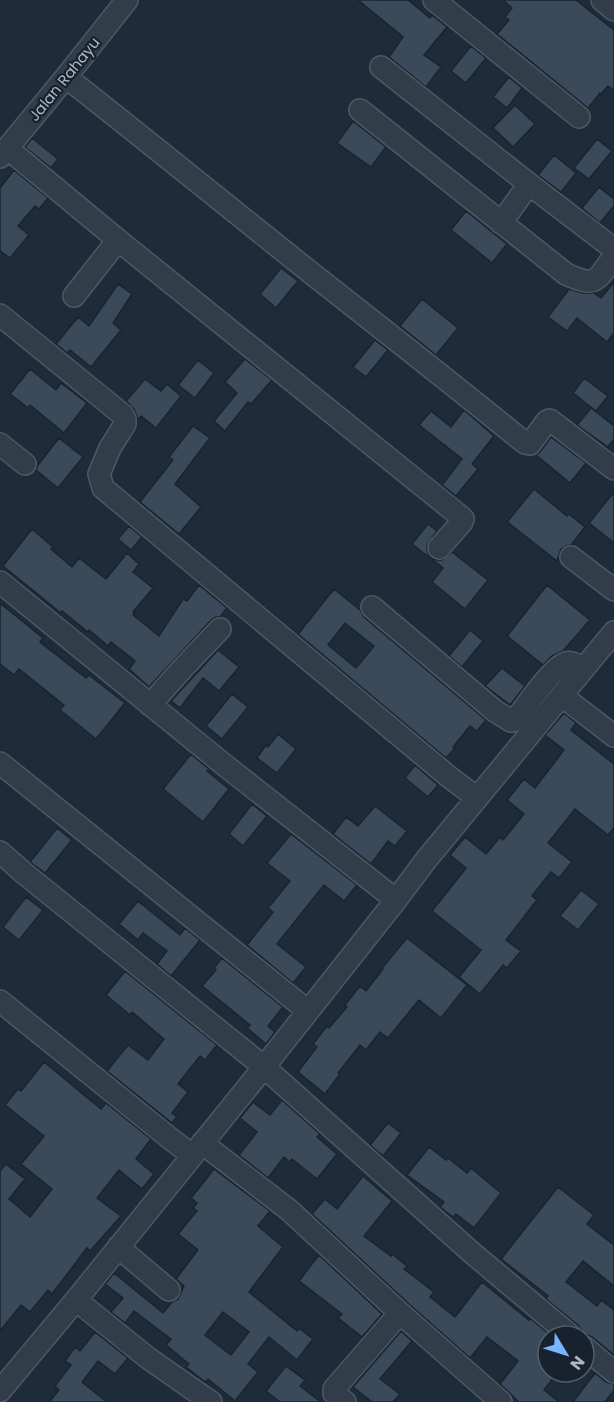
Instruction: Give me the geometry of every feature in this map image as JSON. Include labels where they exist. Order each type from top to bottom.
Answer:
[{"type":"street","name":"Jalan Rahayu","points":[[4,153],[127,0]]},
{"type":"street","points":[[434,0],[579,117]]},
{"type":"street","points":[[602,0],[614,10]]},
{"type":"street","points":[[381,67],[614,249]]},
{"type":"street","points":[[66,77],[409,348],[525,443],[530,444],[550,420],[614,469]]},
{"type":"street","points":[[360,110],[566,274],[583,282],[591,282],[597,279],[614,256]]},
{"type":"street","points":[[4,153],[118,240],[460,516],[463,519],[462,522],[439,548]]},
{"type":"street","points":[[501,223],[530,184]]},
{"type":"street","points":[[74,296],[118,240]]},
{"type":"street","points":[[0,315],[123,415],[125,424],[110,448],[99,474],[103,488],[439,769],[477,798]]},
{"type":"street","points":[[0,444],[25,464]]},
{"type":"street","points":[[571,557],[614,590]]},
{"type":"street","points":[[0,582],[150,705],[396,900]]},
{"type":"street","points":[[372,607],[495,711],[511,721],[515,720],[560,666],[567,662],[583,669]]},
{"type":"street","points":[[150,705],[220,629]]},
{"type":"street","points":[[4,1380],[76,1300],[264,1067],[426,860],[614,632]]},
{"type":"street","points":[[562,696],[614,736]]},
{"type":"street","points":[[0,763],[308,1011]]},
{"type":"street","points":[[0,852],[264,1067],[471,1252],[557,1324]]},
{"type":"street","points":[[0,1000],[172,1140],[197,1149],[289,1210],[400,1314],[501,1402]]},
{"type":"street","points":[[118,1246],[169,1290]]},
{"type":"street","points":[[76,1300],[148,1358],[211,1402]]},
{"type":"street","points":[[345,1402],[334,1393],[334,1389],[400,1314]]},
{"type":"street","points":[[596,1357],[614,1372]]},
{"type":"building","points":[[358,0],[408,0],[430,18],[432,15],[447,27],[424,55],[441,67],[426,87],[389,57],[403,37]]},
{"type":"building","points":[[503,0],[576,0],[614,30],[614,91],[608,86],[588,108],[497,34],[509,20],[505,17],[512,8]]},
{"type":"building","points":[[471,46],[486,58],[466,83],[451,71]]},
{"type":"building","points":[[509,77],[522,88],[507,108],[493,97]]},
{"type":"building","points":[[515,105],[535,124],[513,147],[493,128]]},
{"type":"building","points":[[353,121],[386,147],[371,167],[337,143]]},
{"type":"building","points":[[32,138],[58,159],[51,168],[25,147]]},
{"type":"building","points":[[597,139],[612,151],[589,179],[574,168]]},
{"type":"building","points":[[554,155],[576,173],[561,192],[538,175]]},
{"type":"building","points":[[14,170],[48,198],[39,209],[35,206],[18,226],[29,235],[10,258],[0,251],[0,188]]},
{"type":"building","points":[[599,187],[614,199],[614,206],[600,223],[582,208]]},
{"type":"building","points":[[466,211],[507,244],[492,263],[451,230]]},
{"type":"building","points":[[281,268],[298,281],[276,308],[260,294]]},
{"type":"building","points":[[614,282],[614,333],[607,342],[577,318],[567,331],[548,317],[569,289],[594,293],[601,298]]},
{"type":"building","points":[[118,284],[132,294],[113,323],[121,330],[91,367],[70,350],[67,353],[56,344],[78,317],[89,326]]},
{"type":"building","points":[[422,299],[458,328],[436,355],[400,326]]},
{"type":"building","points":[[375,340],[388,350],[366,377],[353,367]]},
{"type":"building","points":[[245,359],[272,380],[251,404],[248,402],[225,431],[214,421],[237,393],[225,382]]},
{"type":"building","points":[[198,360],[214,373],[195,398],[178,385]]},
{"type":"building","points":[[30,369],[56,390],[61,383],[87,403],[64,433],[30,405],[28,408],[10,394]]},
{"type":"building","points":[[584,378],[608,396],[596,411],[573,393]]},
{"type":"building","points":[[145,379],[161,391],[167,384],[181,396],[156,428],[141,416],[138,420],[134,409],[126,401]]},
{"type":"building","points":[[591,408],[614,426],[614,439],[608,447],[577,425]]},
{"type":"building","points":[[464,410],[494,436],[472,464],[478,469],[456,496],[442,485],[462,459],[419,425],[431,411],[451,427]]},
{"type":"building","points":[[193,426],[210,438],[175,484],[201,507],[179,534],[140,502],[173,460],[169,457]]},
{"type":"building","points":[[551,437],[586,463],[570,483],[536,455]]},
{"type":"building","points":[[59,438],[83,457],[58,488],[36,470]]},
{"type":"building","points":[[534,489],[567,516],[569,514],[585,527],[571,545],[561,549],[557,561],[507,522]]},
{"type":"building","points":[[614,492],[614,543],[589,523]]},
{"type":"building","points":[[428,524],[437,531],[427,545],[430,557],[442,560],[452,552],[488,580],[465,609],[432,582],[443,568],[412,544]]},
{"type":"building","points":[[129,526],[142,537],[131,550],[118,539]]},
{"type":"building","points":[[32,529],[72,567],[79,558],[106,579],[127,553],[139,564],[133,572],[153,588],[133,615],[159,636],[183,599],[187,601],[199,585],[227,608],[220,617],[211,620],[149,687],[129,669],[135,661],[111,642],[108,646],[62,611],[61,613],[3,566]]},
{"type":"building","points":[[547,585],[590,620],[563,651],[552,656],[543,665],[507,636]]},
{"type":"building","points":[[334,589],[486,720],[477,731],[470,726],[446,758],[298,634]],"holes":[[[345,623],[374,646],[356,668],[328,645]]]},
{"type":"building","points":[[0,603],[43,638],[40,642],[86,678],[89,675],[125,703],[96,739],[60,710],[64,705],[19,669],[14,675],[0,664]]},
{"type":"building","points":[[470,630],[483,641],[462,667],[449,656]]},
{"type":"building","points":[[218,650],[239,667],[219,691],[203,678],[180,708],[171,701]]},
{"type":"building","points":[[502,668],[525,686],[510,705],[485,686]]},
{"type":"building","points":[[232,694],[248,707],[222,739],[206,726]]},
{"type":"building","points":[[564,713],[576,723],[571,730],[614,764],[614,828],[608,835],[575,809],[548,843],[572,862],[559,878],[551,872],[532,896],[537,900],[506,940],[521,951],[507,968],[503,965],[480,994],[459,977],[481,950],[432,911],[466,868],[450,855],[465,837],[486,854],[500,837],[503,840],[524,814],[507,800],[524,779],[535,788],[564,750],[545,735]]},
{"type":"building","points":[[278,734],[296,749],[277,773],[257,758]]},
{"type":"building","points":[[191,754],[229,789],[203,822],[163,789]]},
{"type":"building","points":[[415,765],[438,785],[428,797],[405,778]]},
{"type":"building","points":[[252,804],[267,816],[243,846],[229,834]]},
{"type":"building","points":[[375,806],[407,831],[395,846],[388,841],[371,864],[333,834],[346,817],[358,826]]},
{"type":"building","points":[[57,828],[72,840],[45,873],[30,862]]},
{"type":"building","points":[[291,834],[357,885],[344,901],[324,885],[277,944],[306,967],[293,983],[247,945],[273,912],[268,908],[290,881],[267,863]]},
{"type":"building","points":[[581,890],[599,904],[578,930],[560,916]]},
{"type":"building","points":[[26,897],[43,910],[19,940],[3,927]]},
{"type":"building","points":[[138,901],[180,935],[185,928],[200,940],[171,976],[157,964],[167,951],[143,933],[138,940],[119,924]]},
{"type":"building","points":[[407,938],[467,985],[441,1018],[419,1000],[388,1038],[380,1032],[366,1050],[360,1045],[325,1094],[298,1072],[317,1047],[313,1044],[327,1026],[329,1028],[347,1007],[345,1005],[360,986],[366,991]]},
{"type":"building","points":[[222,958],[283,1007],[268,1026],[275,1032],[266,1044],[247,1028],[250,1025],[202,986],[216,970],[214,968]]},
{"type":"building","points":[[125,971],[217,1045],[205,1060],[200,1056],[178,1084],[188,1092],[172,1113],[177,1117],[172,1123],[107,1071],[128,1045],[148,1060],[164,1039],[132,1012],[130,1015],[106,995]]},
{"type":"building","points":[[44,1062],[101,1109],[106,1103],[151,1139],[136,1159],[154,1174],[142,1189],[119,1170],[97,1198],[121,1216],[90,1251],[87,1248],[52,1294],[48,1290],[30,1312],[21,1305],[0,1331],[0,1171],[6,1164],[25,1179],[9,1199],[30,1217],[52,1189],[21,1164],[44,1136],[5,1105],[18,1089],[21,1091]]},
{"type":"building","points":[[282,1100],[320,1134],[317,1137],[337,1154],[317,1179],[292,1159],[290,1162],[284,1157],[268,1178],[239,1155],[257,1132],[240,1118],[253,1102],[270,1115]]},
{"type":"building","points":[[388,1123],[401,1133],[383,1156],[370,1145]]},
{"type":"building","points":[[429,1147],[467,1173],[471,1168],[501,1193],[474,1228],[456,1214],[453,1217],[440,1207],[444,1202],[407,1175]]},
{"type":"building","points":[[214,1169],[270,1211],[258,1226],[283,1247],[249,1292],[297,1331],[299,1328],[313,1339],[297,1360],[269,1337],[248,1364],[258,1372],[235,1401],[208,1379],[205,1382],[186,1367],[189,1364],[166,1345],[171,1339],[134,1311],[125,1323],[111,1312],[123,1298],[105,1284],[114,1273],[163,1313],[172,1302],[178,1299],[184,1286],[176,1279],[198,1250],[178,1234],[197,1211],[193,1208],[197,1203],[191,1198]],"holes":[[[223,1312],[249,1332],[231,1355],[205,1335]]]},
{"type":"building","points":[[363,1176],[392,1201],[364,1236],[407,1266],[404,1269],[434,1292],[430,1297],[455,1317],[482,1282],[537,1324],[536,1384],[549,1384],[544,1390],[559,1402],[519,1402],[500,1384],[518,1361],[487,1337],[470,1358],[312,1214],[325,1199],[337,1209]]},
{"type":"building","points":[[558,1187],[594,1215],[587,1224],[614,1245],[614,1286],[583,1261],[566,1282],[597,1306],[601,1300],[614,1310],[614,1355],[596,1340],[596,1324],[577,1324],[546,1299],[548,1296],[501,1259]]},
{"type":"building","points":[[319,1255],[382,1314],[362,1337],[338,1318],[342,1314],[299,1281]]},
{"type":"building","points":[[401,1331],[412,1341],[380,1379],[400,1394],[393,1402],[372,1402],[353,1387]]},
{"type":"building","points":[[95,1332],[128,1358],[115,1374],[98,1361],[82,1382],[107,1402],[49,1402],[59,1390],[55,1386],[71,1365],[65,1361],[75,1347],[80,1351]]},
{"type":"building","points":[[286,1366],[305,1380],[300,1386],[321,1402],[280,1402],[266,1391]]},
{"type":"building","points":[[596,1374],[606,1382],[614,1384],[614,1390],[605,1402],[573,1402],[587,1384],[596,1384]]}]
